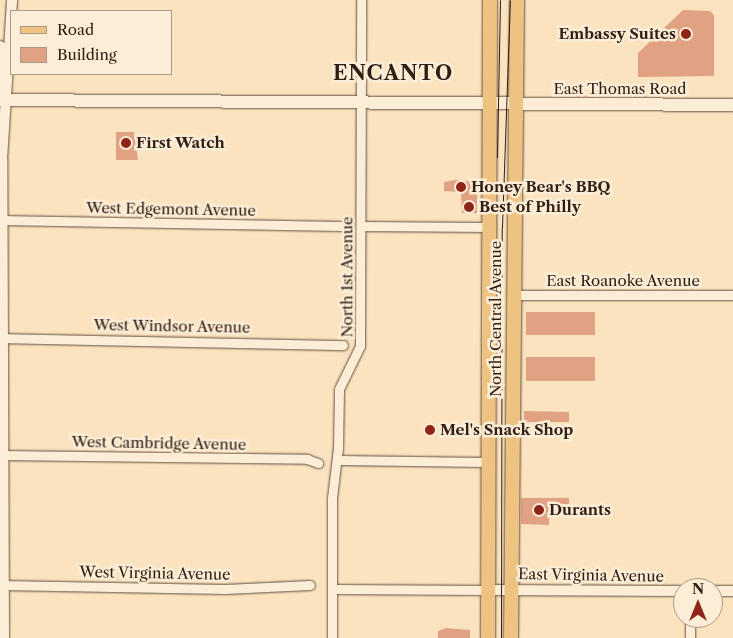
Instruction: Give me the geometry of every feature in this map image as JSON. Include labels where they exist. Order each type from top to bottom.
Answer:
[{"type":"main road","name":"North Central Avenue","points":[[490,0],[486,462],[499,590],[511,638]]},
{"type":"main road","name":"North Central Avenue","points":[[488,638],[499,590],[513,295],[512,105],[517,0]]},
{"type":"main road","points":[[0,48],[2,100]]},
{"type":"main road","name":"East Thomas Road","points":[[2,100],[490,105],[733,105]]},
{"type":"street","name":"North 1st Avenue","points":[[332,638],[332,490],[338,460],[341,379],[360,346],[361,0]]},
{"type":"street","points":[[4,638],[2,586],[2,100],[10,20]]},
{"type":"street","name":"West Edgemont Avenue","points":[[1,220],[341,226]]},
{"type":"street","points":[[361,226],[489,227]]},
{"type":"street","name":"East Roanoke Avenue","points":[[513,295],[733,295]]},
{"type":"street","name":"West Windsor Avenue","points":[[2,338],[343,344]]},
{"type":"street","name":"West Cambridge Avenue","points":[[2,455],[307,459],[318,463]]},
{"type":"street","points":[[338,460],[486,462]]},
{"type":"street","name":"West Virginia Avenue","points":[[2,586],[235,589],[310,585]]},
{"type":"street","points":[[333,589],[499,590]]},
{"type":"street","name":"East Virginia Avenue","points":[[499,590],[673,591]]},
{"type":"building","name":"Embassy Suites","points":[[683,10],[710,11],[714,15],[714,76],[638,77],[638,53]]},
{"type":"building","name":"First Watch","points":[[116,132],[134,132],[138,160],[116,160]]},
{"type":"building","points":[[454,180],[477,182],[477,213],[462,213],[461,192],[444,191],[444,182]]},
{"type":"building","points":[[526,312],[595,312],[595,335],[526,335]]},
{"type":"building","points":[[526,357],[595,357],[595,381],[526,381]]},
{"type":"building","points":[[524,411],[569,412],[569,422],[524,422]]},
{"type":"building","name":"Durants","points":[[521,498],[569,498],[569,504],[556,504],[556,513],[549,513],[549,525],[521,524]]},
{"type":"building","points":[[446,628],[470,630],[470,638],[438,638],[438,631]]},
{"type":"tram line","points":[[497,157],[500,0]]},
{"type":"tram line","points":[[501,638],[502,227],[510,0]]},
{"type":"place","name":"Embassy Suites","points":[[686,34]]},
{"type":"place","name":"First Watch","points":[[126,143]]},
{"type":"place","name":"Honey Bear's BBQ","points":[[461,187]]},
{"type":"place","name":"Best of Philly","points":[[469,207]]},
{"type":"place","name":"Mel's Snack Shop","points":[[430,430]]},
{"type":"place","name":"Durants","points":[[539,510]]},
{"type":"district","name":"ENCANTO","points":[[393,73]]}]
